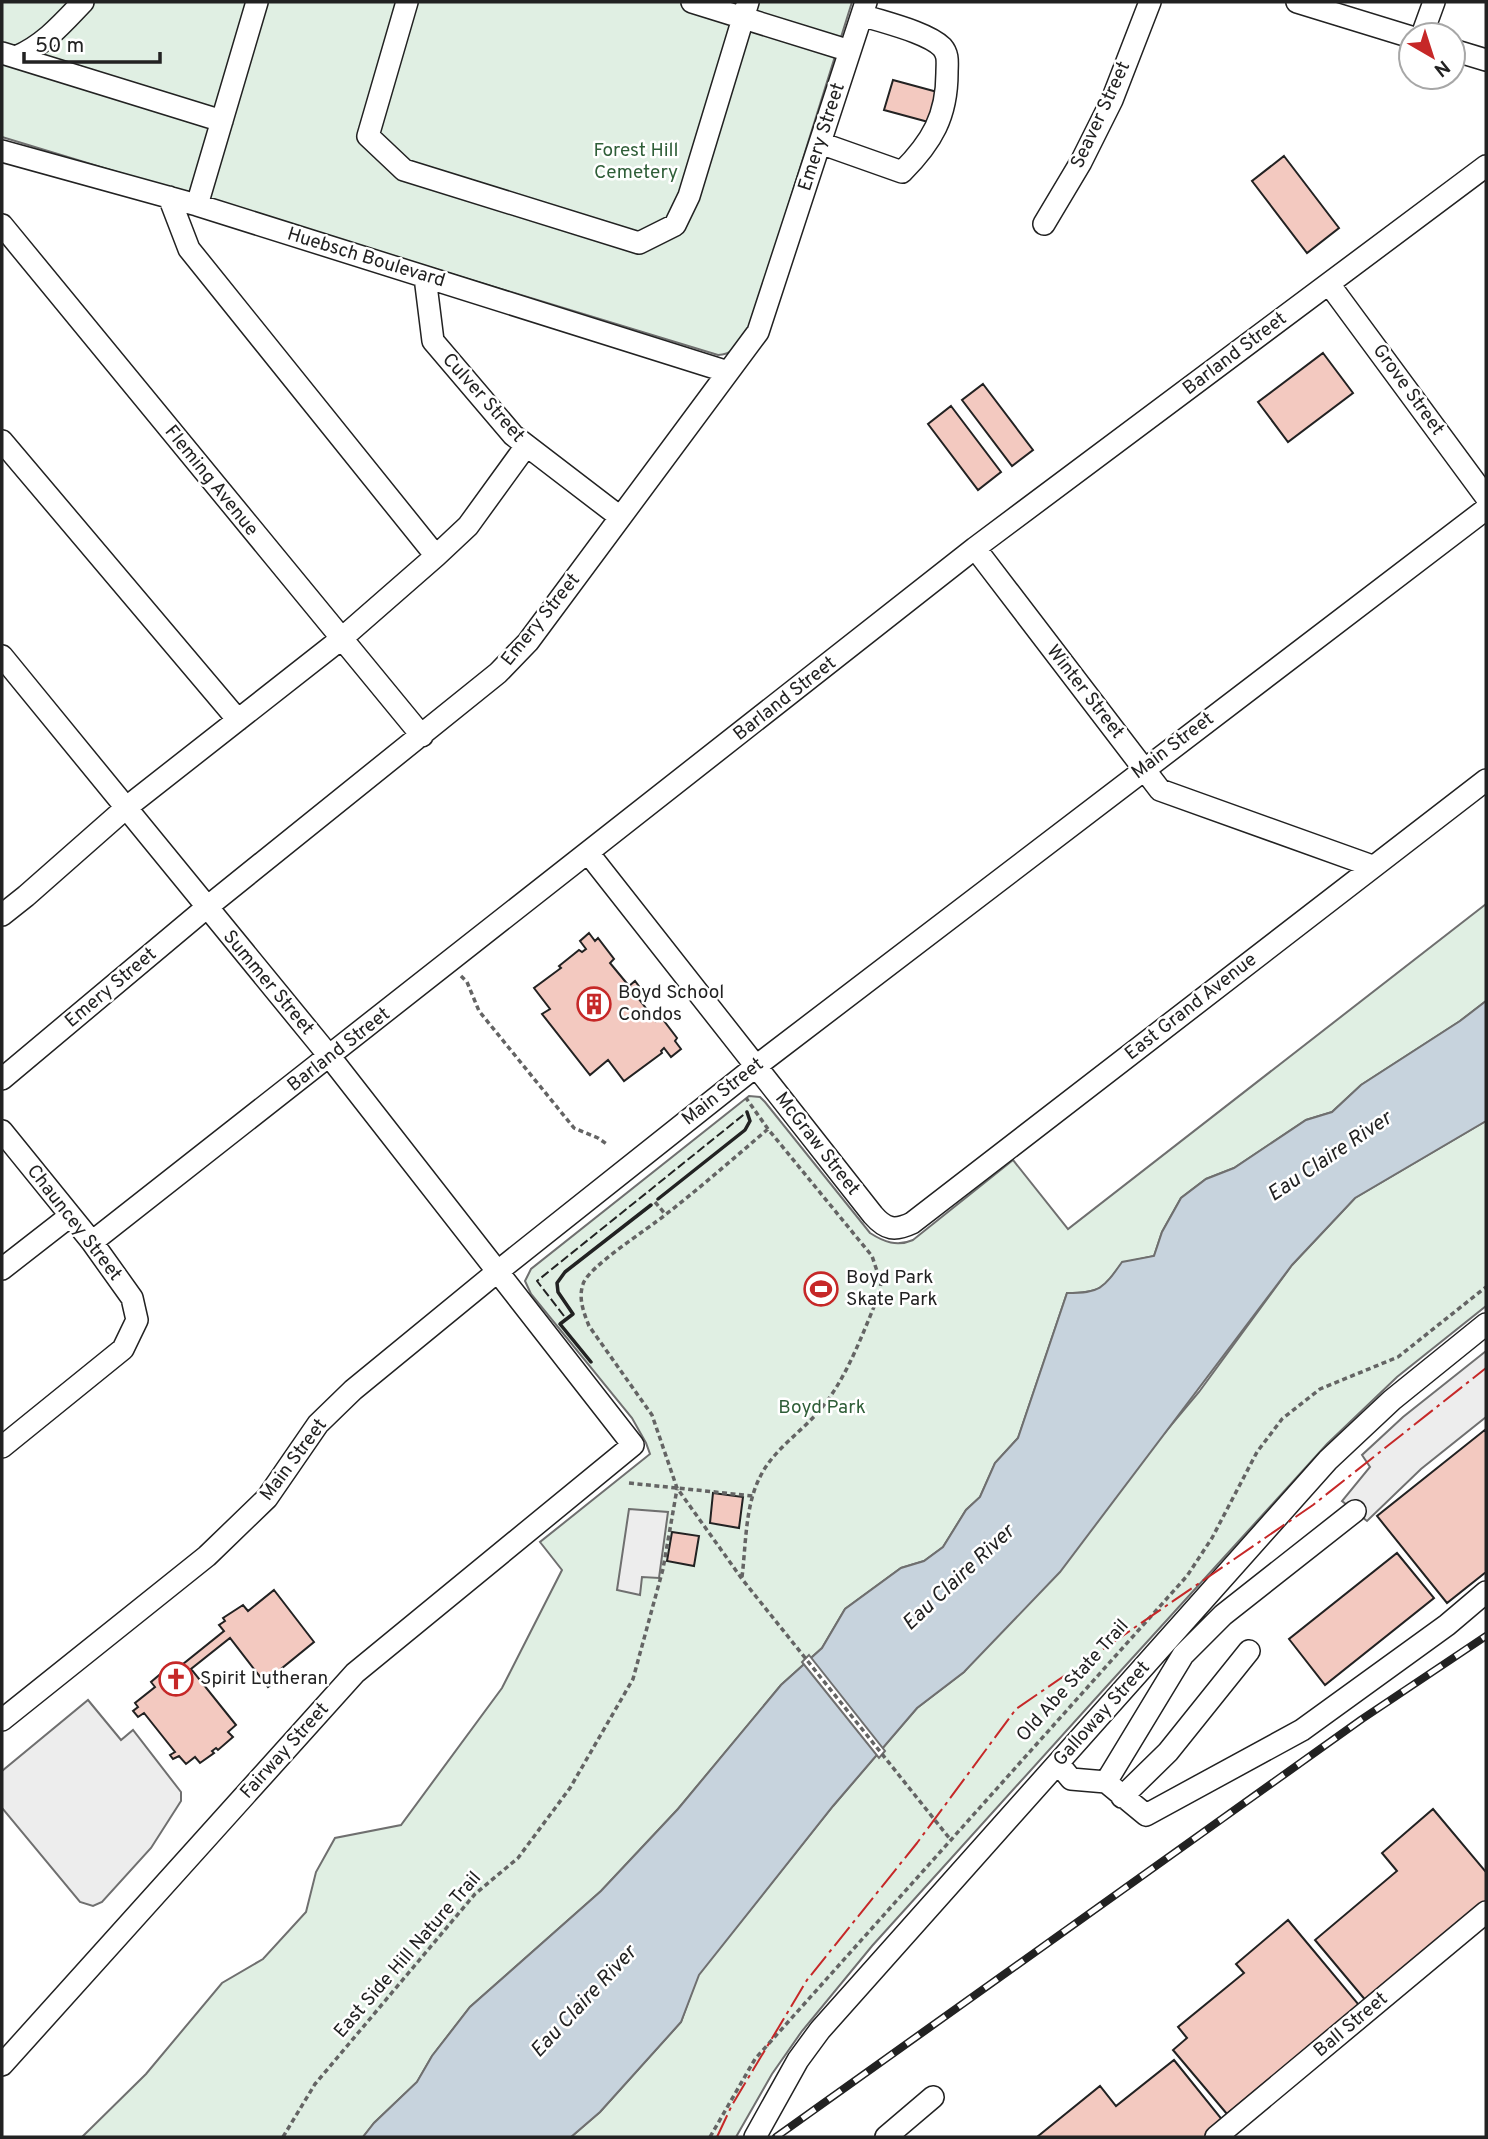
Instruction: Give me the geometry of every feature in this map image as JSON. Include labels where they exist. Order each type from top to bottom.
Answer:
[{"type":"street","points":[[9,55],[33,50],[49,38],[83,2]]},
{"type":"street","points":[[197,205],[257,2]]},
{"type":"street","points":[[407,2],[369,136],[404,170],[639,243],[675,225],[689,196],[746,10]]},
{"type":"street","points":[[692,2],[746,10],[850,51]]},
{"type":"street","name":"Seaver Street","points":[[1044,224],[1081,162],[1112,100],[1150,2]]},
{"type":"street","points":[[1297,2],[1397,33]]},
{"type":"street","points":[[1427,21],[1434,2]]},
{"type":"street","points":[[820,143],[902,172],[929,142],[945,107],[947,57],[940,45],[864,8]]},
{"type":"street","name":"Emery Street","points":[[2,1079],[206,908],[498,673],[527,642],[758,332],[864,8]]},
{"type":"street","points":[[1467,54],[1486,60]]},
{"type":"street","points":[[9,55],[222,121]]},
{"type":"street","name":"Huebsch Boulevard","points":[[2,151],[197,205],[728,372]]},
{"type":"street","name":"Barland Street","points":[[92,1242],[975,548],[1486,166]]},
{"type":"street","points":[[169,197],[189,249],[436,556]]},
{"type":"street","name":"Fleming Avenue","points":[[2,225],[422,736]]},
{"type":"street","name":"Culver Street","points":[[425,277],[433,341],[513,435],[620,517]]},
{"type":"street","name":"Grove Street","points":[[1329,284],[1486,497]]},
{"type":"street","points":[[2,441],[238,720]]},
{"type":"street","points":[[4,910],[127,807],[341,639],[436,556],[468,526],[526,446]]},
{"type":"street","name":"Main Street","points":[[2,1720],[207,1556],[267,1498],[318,1424],[353,1390],[497,1272],[755,1067],[1486,509]]},
{"type":"street","name":"Winter Street","points":[[975,548],[1160,790],[1372,866]]},
{"type":"street","name":"Summer Street","points":[[2,656],[330,1057],[633,1445]]},
{"type":"street","name":"East Grand Avenue","points":[[893,1230],[912,1223],[1486,780]]},
{"type":"street","name":"McGraw Street","points":[[589,854],[873,1216],[886,1228],[893,1230]]},
{"type":"street","name":"Chauncey Street","points":[[2,1131],[92,1242],[132,1298],[137,1320],[123,1349],[2,1447]]},
{"type":"street","points":[[2,1269],[70,1216]]},
{"type":"street","name":"Galloway Street","points":[[755,2137],[798,2060],[820,2030],[1328,1460],[1392,1400],[1486,1324]]},
{"type":"street","name":"Fairway Street","points":[[2,2066],[355,1673],[633,1445]]},
{"type":"street","points":[[1106,1782],[1183,1656],[1223,1615],[1355,1511]]},
{"type":"street","points":[[1058,1763],[1071,1779],[1106,1782],[1146,1815],[1302,1730],[1447,1625],[1486,1592]]},
{"type":"street","points":[[1122,1797],[1168,1752],[1249,1651]]},
{"type":"street","name":"Ball Street","points":[[1216,2137],[1486,1912]]},
{"type":"street","points":[[886,2137],[933,2097]]},
{"type":"path","points":[[450,962],[467,982],[479,1011],[574,1128],[608,1145]]},
{"type":"path","points":[[743,1581],[753,1496],[758,1479],[770,1459],[824,1406],[841,1379],[879,1295],[881,1283],[872,1256],[858,1236],[768,1129],[746,1098]]},
{"type":"path","points":[[768,1129],[666,1215],[594,1270],[583,1284],[581,1300],[589,1326],[652,1415],[677,1488],[743,1581],[950,1839]]},
{"type":"path","points":[[655,1202],[666,1215]]},
{"type":"path","name":"Old Abe State Trail","points":[[710,2137],[755,2059],[1187,1576],[1212,1538],[1256,1452],[1282,1419],[1320,1389],[1398,1357],[1486,1287]]},
{"type":"path","points":[[629,1483],[753,1496]]},
{"type":"path","name":"East Side Hill Nature Trail","points":[[283,2137],[315,2084],[475,1894],[518,1858],[570,1788],[633,1679],[663,1569],[677,1488]]},
{"type":"green space","name":"Forest Hill Cemetery","points":[[2,2],[852,2],[750,328],[733,350],[718,355],[2,137]]},
{"type":"green space","name":"Boyd Park","points":[[1486,904],[1486,1001],[1361,1085],[1332,1112],[1306,1120],[1234,1168],[1206,1179],[1181,1198],[1162,1232],[1154,1256],[1122,1263],[1100,1288],[1067,1293],[1018,1438],[995,1463],[980,1497],[966,1510],[943,1547],[924,1561],[901,1568],[845,1609],[822,1648],[781,1685],[678,1809],[601,1891],[470,2007],[432,2056],[417,2082],[363,2137],[82,2137],[146,2074],[222,1983],[263,1959],[306,1912],[316,1872],[335,1838],[401,1825],[502,1688],[562,1570],[540,1542],[650,1454],[632,1418],[531,1294],[525,1281],[531,1269],[749,1096],[760,1097],[765,1102],[870,1233],[880,1239],[896,1243],[913,1240],[1013,1160],[1068,1229]]},
{"type":"green space","points":[[1486,1121],[1486,1306],[1397,1377],[1327,1444],[872,1946],[802,2031],[772,2074],[736,2137],[571,2137],[600,2112],[681,2022],[698,1975],[833,1806],[917,1708],[964,1672],[1199,1392],[1292,1265],[1355,1198]]},
{"type":"shaded area","points":[[1486,1351],[1486,1417],[1421,1469],[1367,1521],[1342,1501],[1370,1467],[1362,1455],[1403,1417]]},
{"type":"shaded area","points":[[629,1509],[668,1512],[659,1578],[642,1577],[640,1595],[617,1590]]},
{"type":"shaded area","points":[[88,1700],[121,1740],[133,1730],[181,1792],[181,1801],[151,1848],[102,1902],[93,1906],[80,1902],[2,1808],[2,1771]]},
{"type":"water","name":"Eau Claire River","points":[[1486,1001],[1486,1121],[1355,1198],[1292,1265],[1060,1572],[964,1672],[917,1708],[833,1806],[699,1975],[681,2022],[600,2112],[571,2137],[363,2137],[417,2082],[432,2056],[470,2007],[601,1891],[678,1809],[781,1685],[822,1648],[845,1609],[901,1568],[924,1561],[943,1547],[966,1510],[980,1497],[995,1463],[1018,1438],[1067,1293],[1100,1288],[1122,1262],[1154,1256],[1162,1232],[1181,1198],[1206,1179],[1234,1168],[1306,1120],[1332,1112],[1361,1085]]},
{"type":"pier","points":[[809,1655],[885,1751],[879,1758],[802,1662]]},
{"type":"building","points":[[893,80],[941,93],[932,123],[884,110]]},
{"type":"building","points":[[1284,156],[1339,228],[1307,253],[1252,181]]},
{"type":"building","points":[[1323,353],[1353,393],[1288,442],[1258,402]]},
{"type":"building","points":[[983,384],[1033,450],[1012,466],[962,400]]},
{"type":"building","points":[[951,406],[1001,472],[978,490],[928,424]]},
{"type":"building","name":"Boyd School Condos","points":[[589,933],[595,941],[598,938],[614,959],[610,963],[629,986],[635,981],[644,993],[638,998],[656,1021],[661,1017],[677,1038],[675,1041],[681,1049],[671,1057],[664,1048],[662,1053],[624,1081],[608,1060],[590,1075],[542,1014],[550,1009],[534,988],[561,968],[559,966],[579,950],[582,952],[586,949],[580,941]]},
{"type":"building","points":[[1486,1429],[1486,1572],[1447,1603],[1377,1516]]},
{"type":"building","points":[[713,1493],[743,1497],[739,1528],[710,1523]]},
{"type":"building","points":[[672,1532],[699,1536],[694,1566],[667,1561]]},
{"type":"building","points":[[1397,1553],[1434,1598],[1325,1685],[1289,1639]]},
{"type":"building","name":"Spirit Lutheran","points":[[274,1590],[314,1642],[281,1669],[285,1674],[268,1687],[230,1638],[191,1669],[236,1725],[228,1732],[233,1737],[200,1763],[195,1757],[186,1764],[179,1756],[173,1759],[170,1755],[175,1752],[144,1713],[138,1717],[133,1711],[138,1707],[135,1703],[155,1687],[151,1682],[164,1671],[168,1676],[224,1631],[219,1625],[225,1621],[223,1618],[243,1605],[248,1611]]},
{"type":"building","points":[[1433,1809],[1486,1872],[1486,1901],[1367,2002],[1315,1940],[1397,1871],[1382,1853]]},
{"type":"building","points":[[1288,1920],[1359,2005],[1227,2114],[1173,2050],[1187,2038],[1178,2027],[1244,1973],[1236,1964]]},
{"type":"building","points":[[1174,2060],[1224,2122],[1205,2137],[1037,2137],[1100,2086],[1116,2106]]},
{"type":"railway","points":[[776,2137],[1362,1719],[1486,1636]]},
{"type":"fence","points":[[564,1316],[537,1281],[747,1112]]},
{"type":"wall","points":[[658,1199],[745,1130],[750,1121],[747,1112]]},
{"type":"wall","points":[[591,1362],[560,1324],[573,1314],[558,1292],[557,1283],[565,1272],[651,1205]]},
{"type":"power","points":[[717,2137],[732,2105],[807,1980],[917,1843],[1016,1709],[1313,1505],[1486,1368]]},
{"type":"place","name":"Boyd School Condos","points":[[594,1004]]},
{"type":"place","name":"Boyd Park Skate Park","points":[[821,1289]]},
{"type":"place","name":"Spirit Lutheran","points":[[176,1679]]}]
